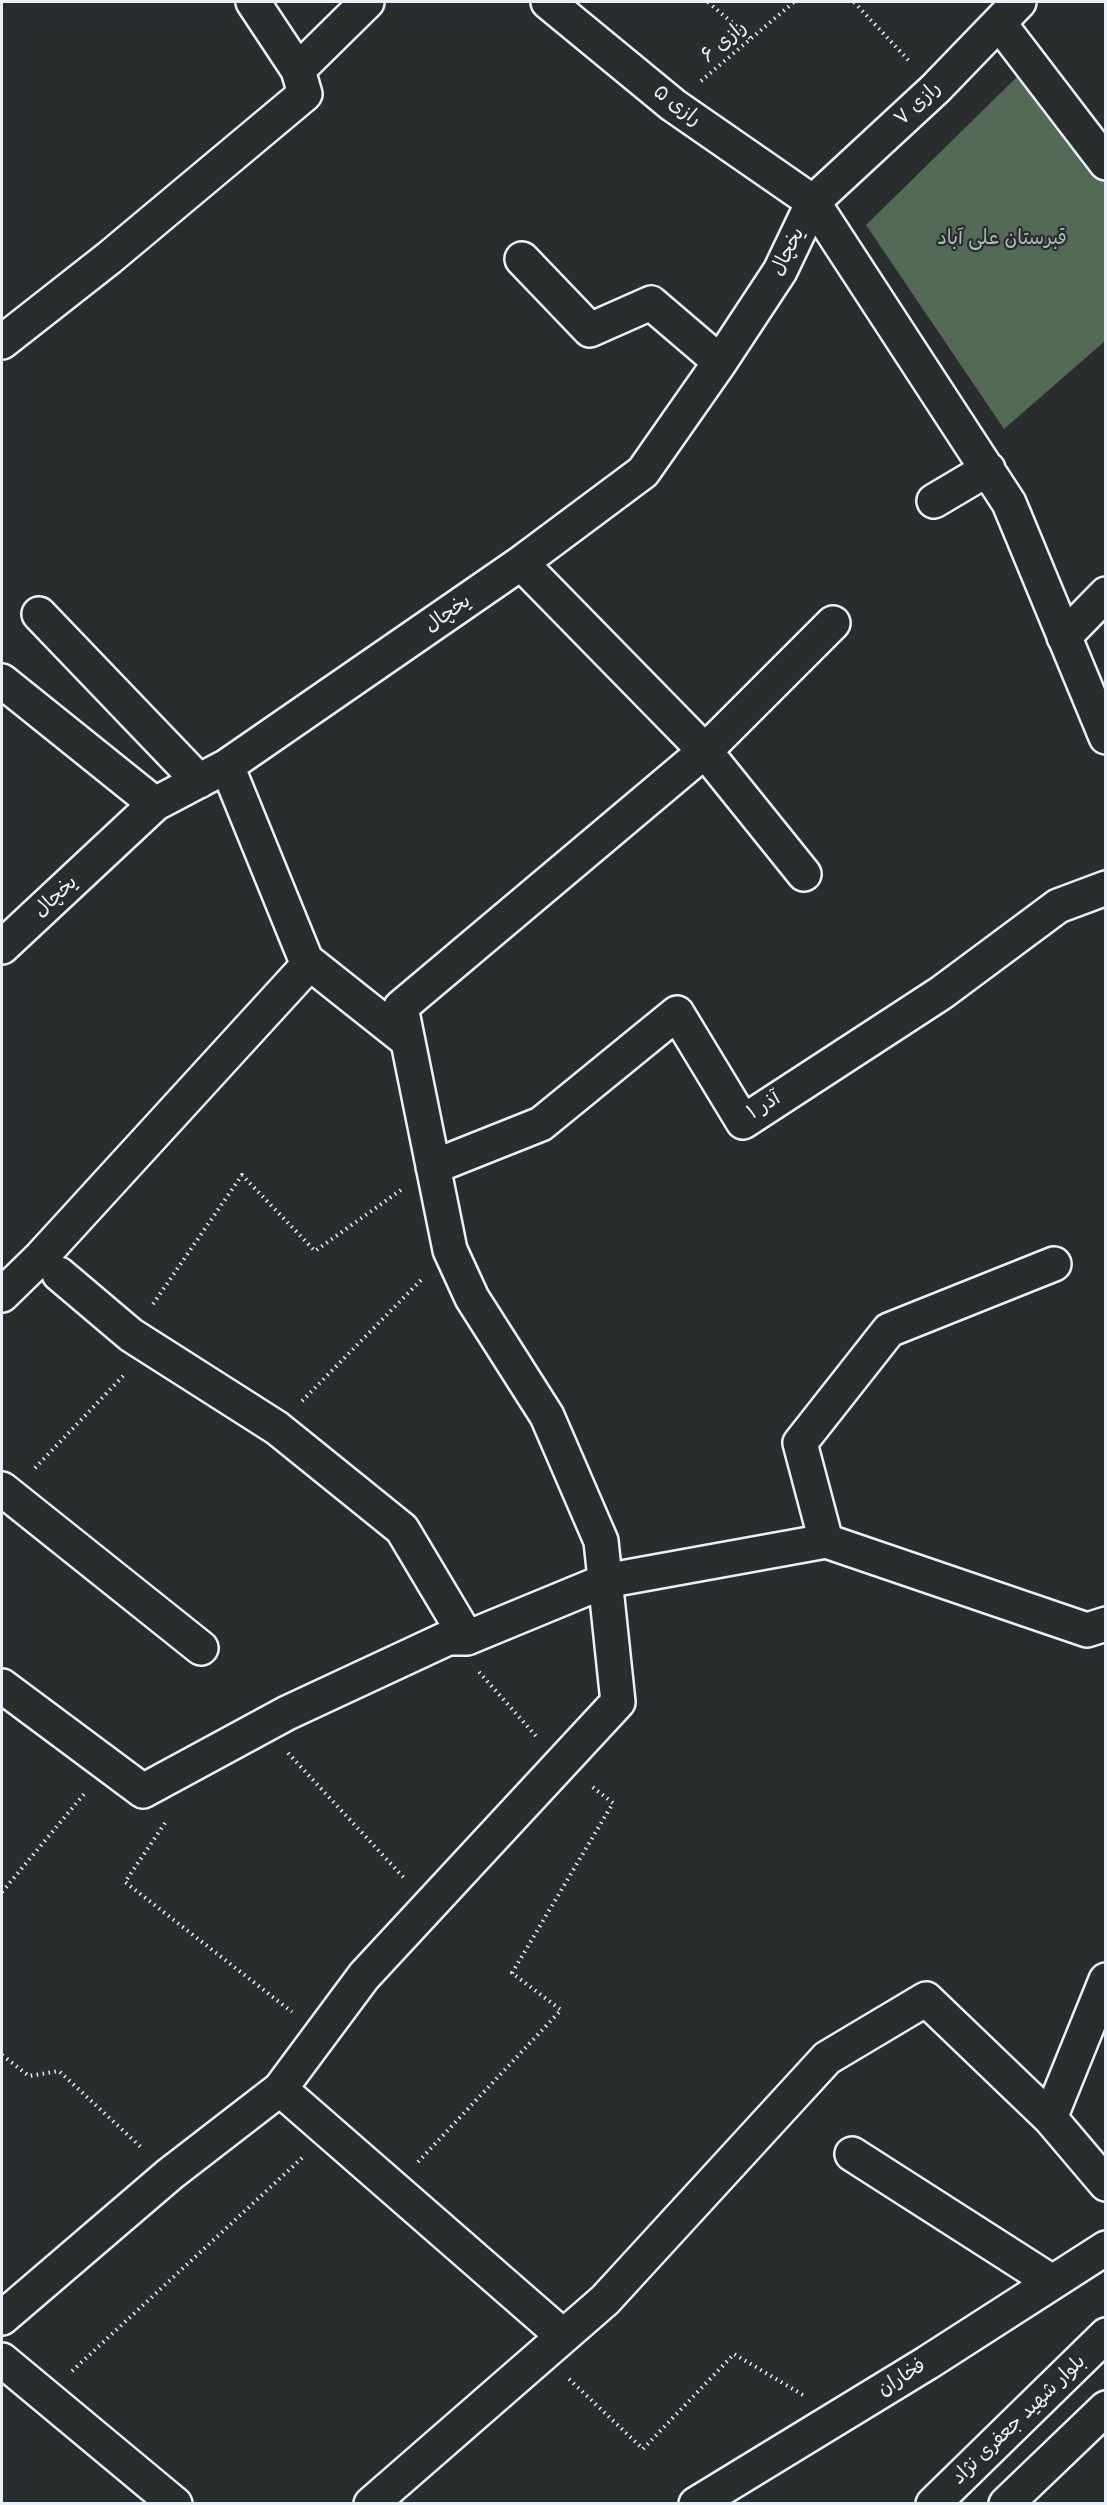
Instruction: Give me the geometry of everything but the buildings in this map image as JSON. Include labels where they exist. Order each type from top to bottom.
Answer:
[{"type":"street","points":[[2,342],[109,258],[305,94],[298,70],[253,2]]},
{"type":"street","points":[[298,70],[367,2]]},
{"type":"street","name":"رازی ۵","points":[[548,2],[673,105],[813,202]]},
{"type":"street","points":[[1009,12],[1106,164]]},
{"type":"street","name":"رازی ۷","points":[[813,202],[935,89],[1009,12]]},
{"type":"street","points":[[813,202],[1009,503],[1106,737]]},
{"type":"street","name":"یخچال","points":[[2,947],[155,804],[227,766],[521,563],[642,472],[720,362],[780,271],[813,202]]},
{"type":"street","points":[[522,259],[590,330],[651,303],[720,362]]},
{"type":"street","points":[[934,501],[988,469]]},
{"type":"street","points":[[521,563],[705,751],[804,874]]},
{"type":"street","points":[[1064,637],[1106,594]]},
{"type":"street","points":[[39,614],[199,781]]},
{"type":"street","points":[[2,2318],[170,2174],[280,2089],[364,1976],[618,1702],[601,1541],[547,1416],[472,1298],[450,1250],[401,1007],[705,751],[833,623]]},
{"type":"street","points":[[2,681],[155,804]]},
{"type":"street","points":[[227,766],[306,960],[408,1041]]},
{"type":"street","name":"آذر ۱","points":[[433,1167],[541,1124],[677,1013],[743,1122],[941,993],[1058,906],[1106,888]]},
{"type":"street","points":[[2,1295],[49,1249],[309,963]]},
{"type":"street","points":[[826,1541],[800,1443],[889,1330],[1054,1263]]},
{"type":"street","points":[[59,1274],[141,1341],[277,1428],[402,1528],[458,1638]]},
{"type":"street","points":[[5,1492],[201,1648]]},
{"type":"street","points":[[2,1686],[143,1791],[264,1726],[458,1638],[605,1581],[826,1541],[1087,1630],[1106,1624]]},
{"type":"street","points":[[1050,2118],[1106,1980]]},
{"type":"street","points":[[371,2504],[605,2300],[827,2058],[926,1999],[1050,2118],[1106,2184]]},
{"type":"street","points":[[280,2089],[393,2188],[553,2345]]},
{"type":"street","points":[[852,2154],[1052,2282]]},
{"type":"street","name":"فخاران","points":[[696,2504],[1106,2248]]},
{"type":"street","name":"بلوار شهید جعفری نژاد","points":[[933,2504],[1106,2336]]},
{"type":"street","points":[[2,2360],[175,2504]]},
{"type":"street","points":[[1006,2504],[1106,2408]]},
{"type":"path","points":[[708,2],[751,39]]},
{"type":"path","name":"رازی ۶","points":[[673,105],[794,2]]},
{"type":"path","points":[[854,2],[935,89]]},
{"type":"path","points":[[5,1492],[141,1341],[242,1175],[315,1251],[433,1167]]},
{"type":"path","points":[[277,1428],[450,1250]]},
{"type":"path","points":[[393,2188],[561,2010],[512,1973],[613,1803],[561,1763],[458,1638]]},
{"type":"path","points":[[264,1726],[430,1906]]},
{"type":"path","points":[[2,1892],[108,1765]]},
{"type":"path","points":[[143,1791],[165,1824],[125,1882],[321,2035]]},
{"type":"path","points":[[2,2055],[29,2076],[59,2071],[170,2174]]},
{"type":"path","points":[[45,2396],[329,2133]]},
{"type":"path","points":[[553,2345],[643,2448],[734,2354],[839,2416]]},
{"type":"green space","name":"قبرستان علی آباد","points":[[1019,75],[1105,179],[1105,341],[1004,429],[866,225]]}]
